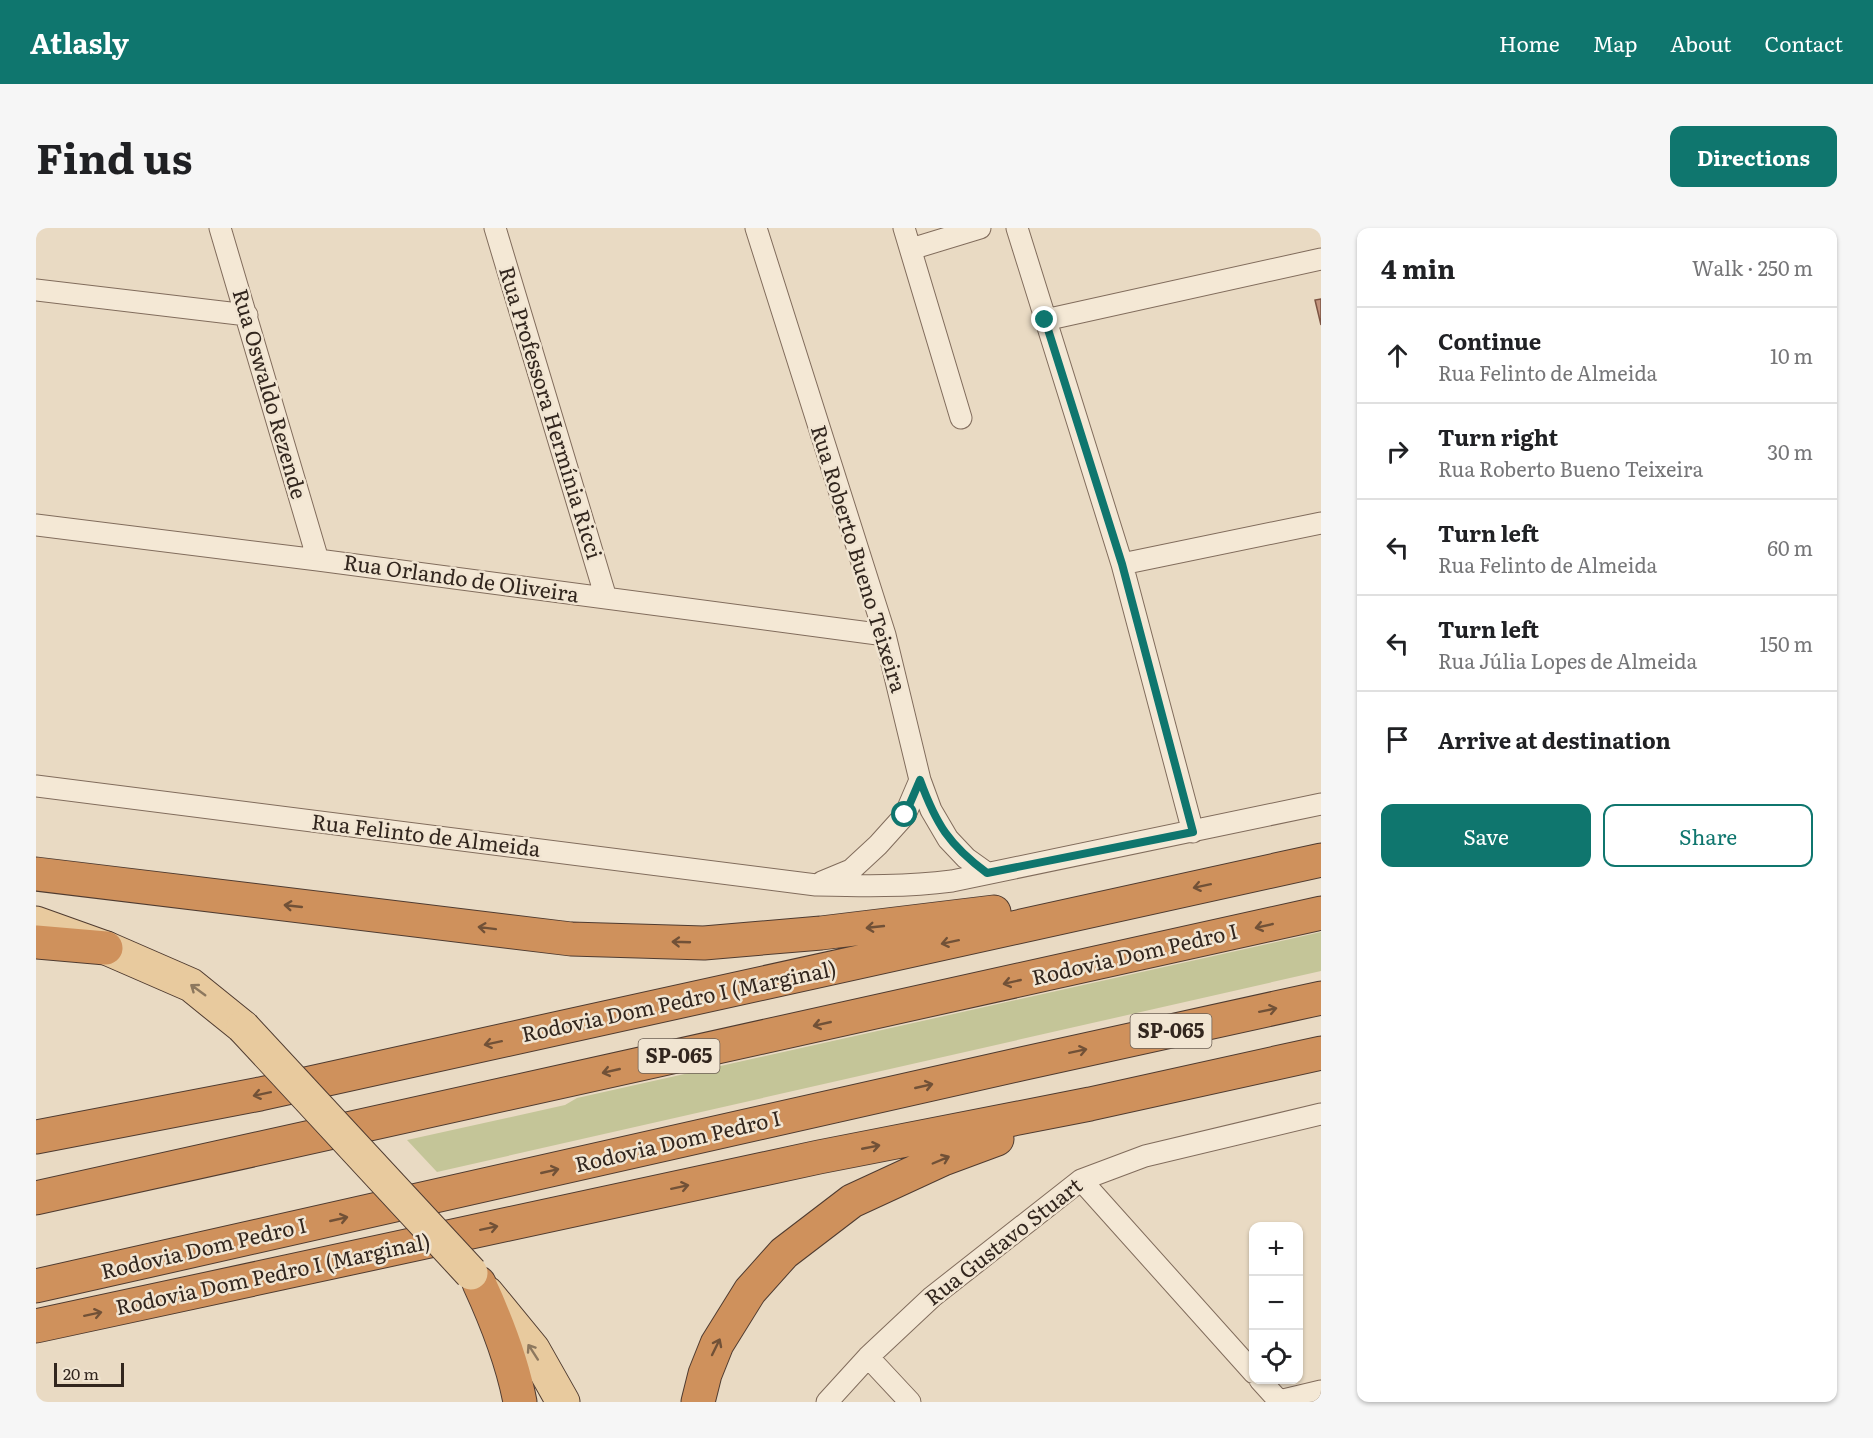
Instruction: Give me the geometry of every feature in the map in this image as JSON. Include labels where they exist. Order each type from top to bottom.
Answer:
[{"type":"highway","name":"Rodovia Dom Pedro I (Marginal)","points":[[36,1137],[260,1094],[1321,860]]},
{"type":"highway","points":[[36,874],[143,889],[571,939],[704,943],[908,924],[1050,904],[1142,899]]},
{"type":"highway","name":"Rodovia Dom Pedro I","points":[[36,1198],[1321,913]]},
{"type":"highway","points":[[36,942],[106,948]]},
{"type":"highway","name":"Rodovia Dom Pedro I","points":[[36,1286],[1021,1064],[1321,999]]},
{"type":"highway","name":"Rodovia Dom Pedro I (Marginal)","points":[[36,1326],[807,1160],[1090,1104],[1321,1053]]},
{"type":"highway","points":[[698,1402],[705,1374],[717,1344],[750,1291],[784,1253],[844,1207],[852,1201],[943,1159],[1090,1104]]},
{"type":"highway","points":[[475,1278],[500,1328],[515,1375],[520,1402]]},
{"type":"main road","points":[[36,923],[106,948],[191,985],[243,1027],[475,1278],[532,1349],[563,1402]]},
{"type":"street","name":"Rua Oswaldo Rezende","points":[[220,228],[318,560]]},
{"type":"street","name":"Rua Professora Hermínia Ricci","points":[[495,228],[606,598]]},
{"type":"street","name":"Rua Roberto Bueno Teixeira","points":[[756,228],[885,635],[920,780],[931,810],[948,839],[966,858],[987,873]]},
{"type":"street","points":[[903,228],[961,418]]},
{"type":"street","points":[[911,249],[980,228]]},
{"type":"street","points":[[1017,228],[1122,564],[1193,832]]},
{"type":"street","points":[[1045,320],[1321,260]]},
{"type":"street","points":[[36,290],[247,315]]},
{"type":"street","points":[[1122,564],[1321,523]]},
{"type":"street","name":"Rua Orlando de Oliveira","points":[[36,525],[885,635]]},
{"type":"street","points":[[816,885],[851,870],[878,846],[905,815],[920,780]]},
{"type":"street","name":"Rua Felinto de Almeida","points":[[36,786],[816,885],[915,886],[952,881],[1321,804]]},
{"type":"street","name":"Rua Gustavo Stuart","points":[[826,1402],[868,1357],[932,1297],[1081,1180],[1145,1156],[1321,1114]]},
{"type":"street","points":[[1081,1180],[1249,1367]]},
{"type":"street","points":[[868,1357],[910,1402]]},
{"type":"street","points":[[1264,1384],[1280,1402],[1321,1391]]},
{"type":"green space","points":[[1321,932],[1321,971],[437,1172],[407,1140],[565,1105],[577,1098]]},
{"type":"building","points":[[1321,299],[1321,325],[1315,300]]},
{"type":"route","points":[[905,815],[920,780],[931,810],[948,839],[966,858],[987,873],[1193,832],[1122,564],[1045,320]]}]
